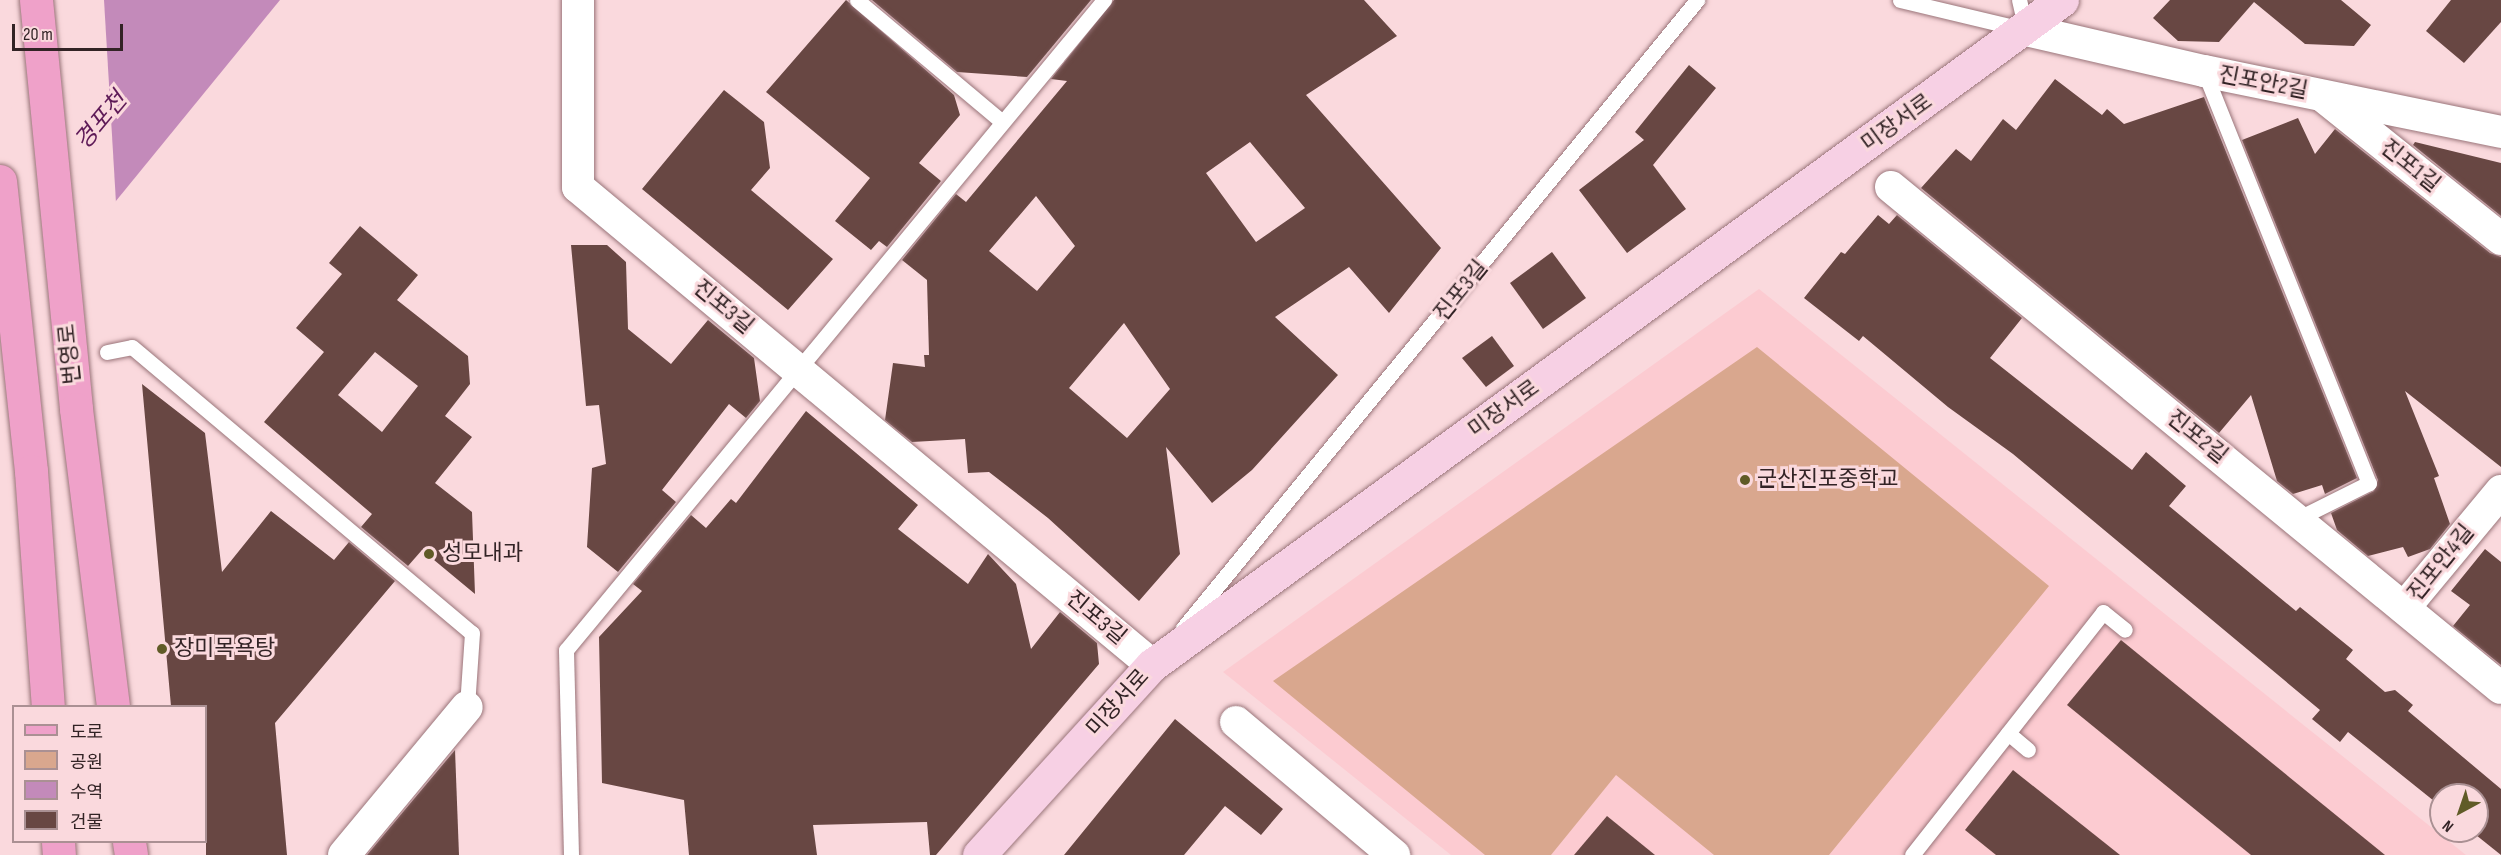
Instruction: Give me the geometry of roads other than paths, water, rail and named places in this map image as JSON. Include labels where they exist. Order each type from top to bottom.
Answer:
[{"type":"main road","name":"번영로","points":[[36,0],[38,42],[76,409],[113,705]]},
{"type":"main road","points":[[0,181],[31,471],[48,705]]},
{"type":"street","name":"진포3길","points":[[578,0],[579,187],[1152,664]]},
{"type":"street","name":"미장서로","points":[[979,855],[1152,664],[2022,15],[2062,0]]},
{"type":"street","name":"진포안2길","points":[[2022,15],[2204,71],[2501,132]]},
{"type":"street","name":"진포1길","points":[[2320,93],[2501,239]]},
{"type":"street","name":"진포2길","points":[[1891,187],[2501,688]]},
{"type":"street","name":"진포안4길","points":[[2404,608],[2501,490]]},
{"type":"street","points":[[344,855],[467,707]]},
{"type":"street","points":[[1236,722],[1394,855]]},
{"type":"lane","points":[[857,0],[1000,121]]},
{"type":"lane","points":[[571,855],[566,650],[799,370],[1000,121],[1104,0]]},
{"type":"lane","name":"진포3길","points":[[1152,664],[1697,0]]},
{"type":"lane","points":[[1900,0],[2022,15]]},
{"type":"lane","points":[[2204,71],[2369,483],[2297,519]]},
{"type":"lane","points":[[107,352],[132,347],[472,633],[467,707]]},
{"type":"lane","points":[[1912,855],[2103,612],[2125,630]]},
{"type":"lane","points":[[2008,733],[2028,750]]},
{"type":"water","name":"경포천","points":[[104,0],[280,0],[0,343],[76,34]]},
{"type":"place","name":"군산진포중학교","points":[[1745,480]]},
{"type":"place","name":"성모내과","points":[[429,554]]},
{"type":"place","name":"장미목욕탕","points":[[162,649]]}]
